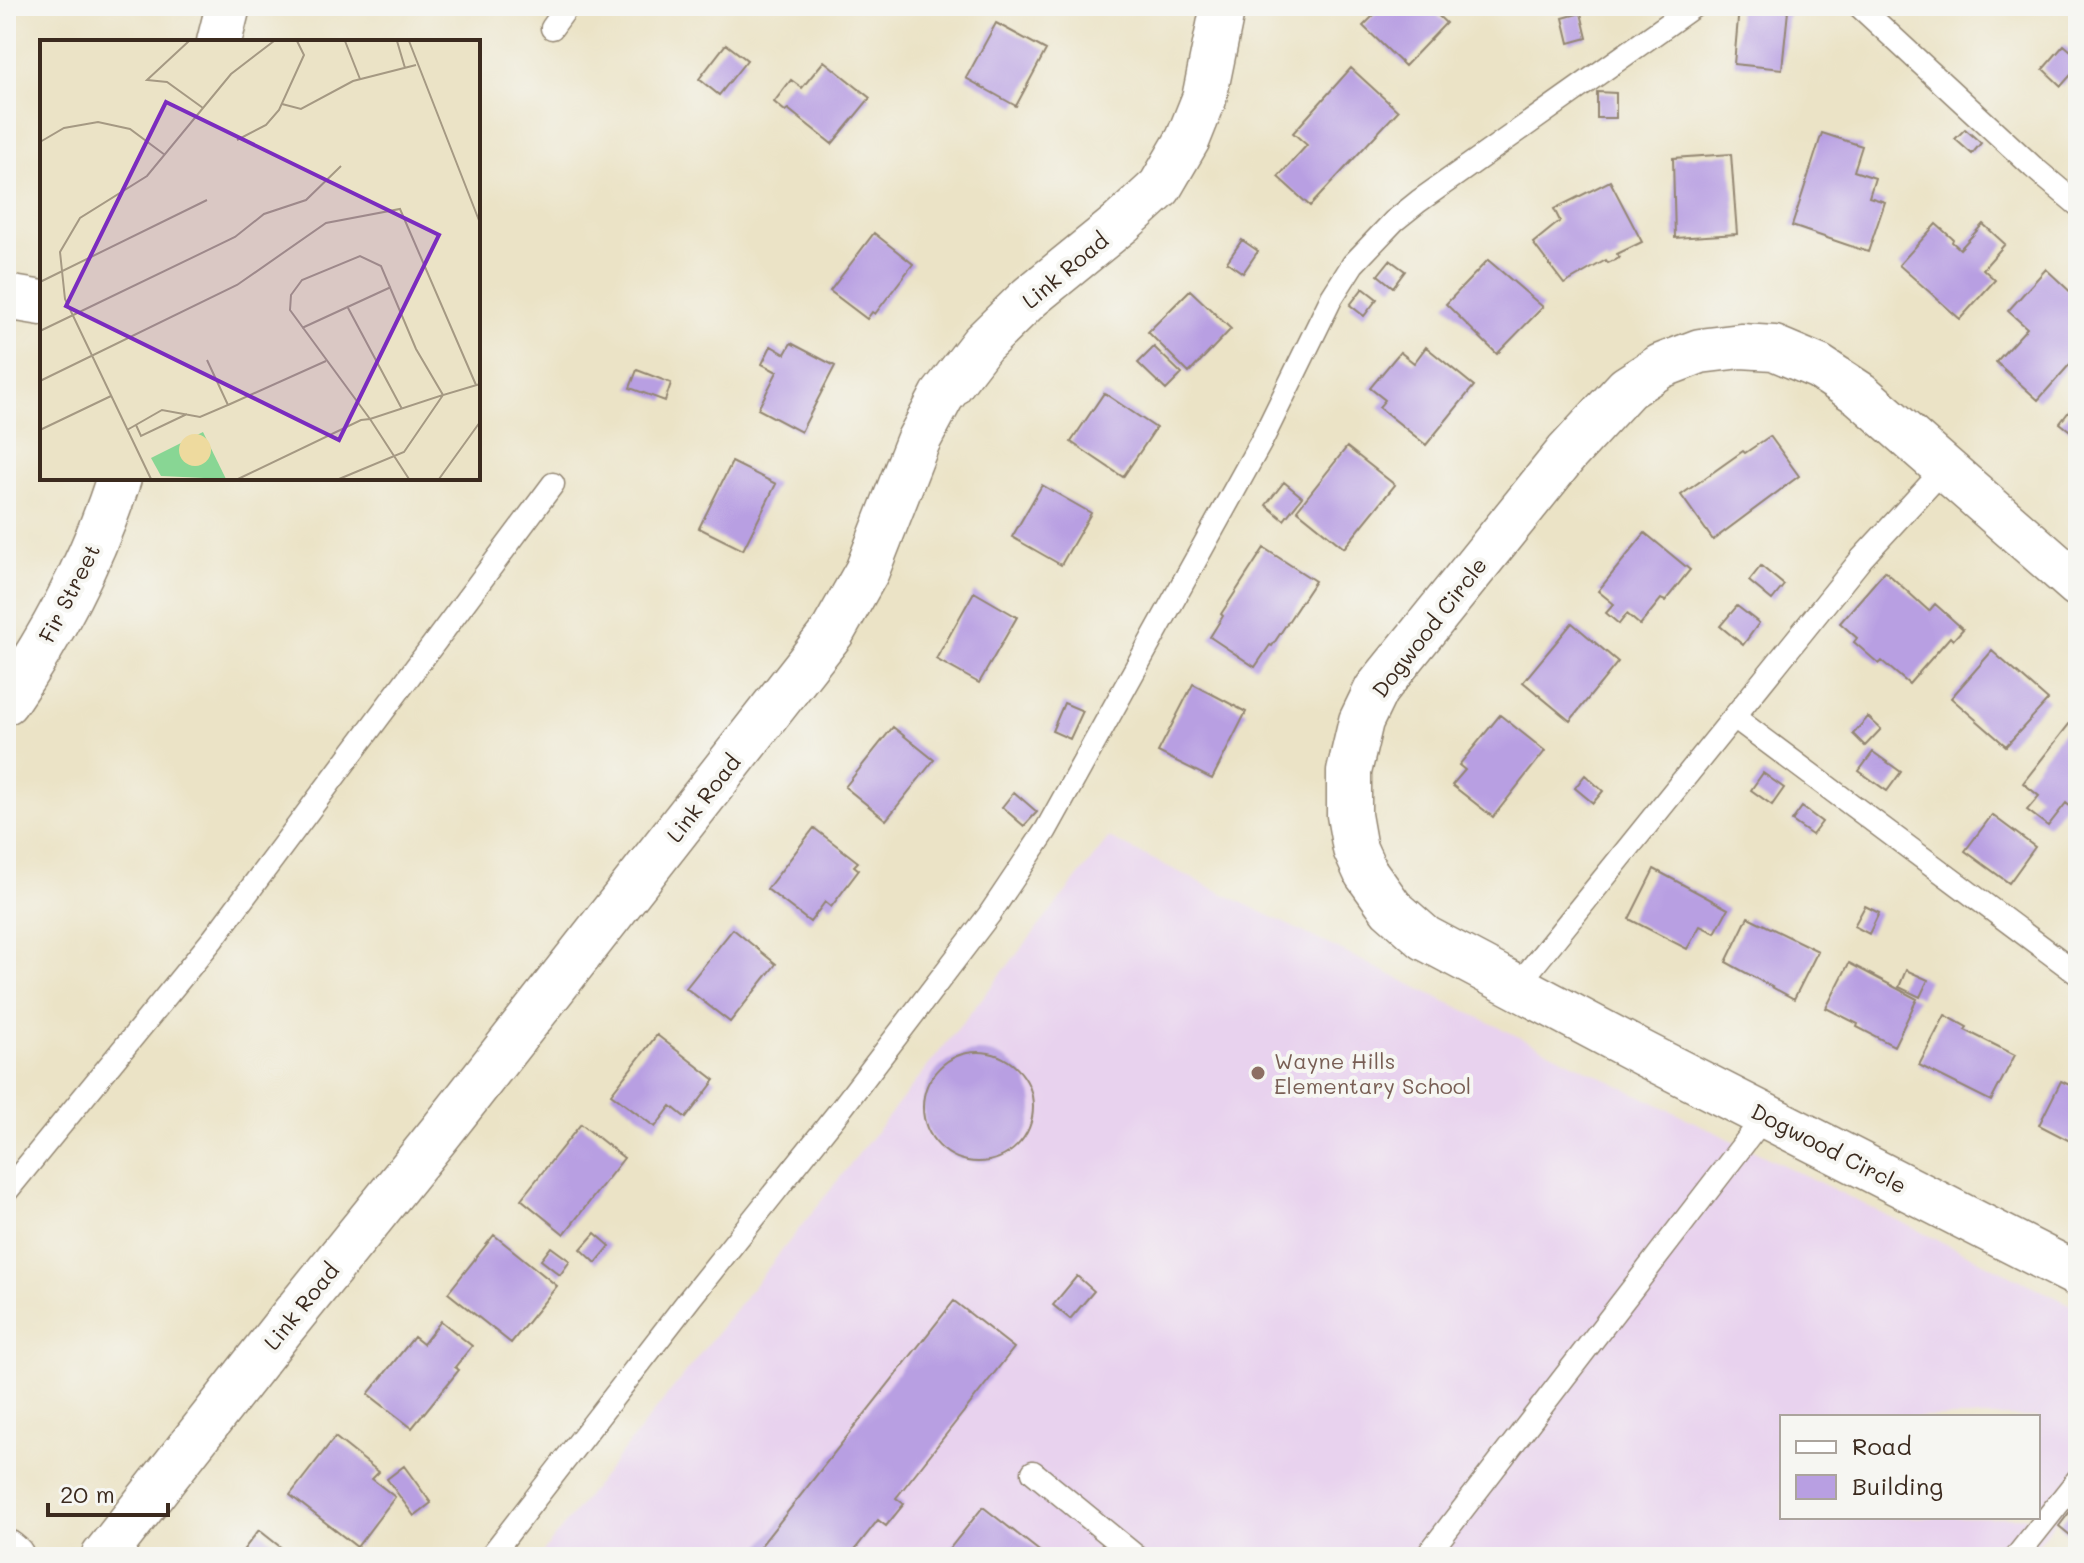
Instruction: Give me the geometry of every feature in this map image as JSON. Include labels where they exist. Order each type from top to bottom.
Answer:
[{"type":"street","points":[[220,40],[228,6]]},
{"type":"street","name":"Link Road","points":[[103,1557],[833,631],[867,571],[918,441],[942,396],[982,344],[1030,297],[1160,187],[1188,139],[1204,99],[1223,6]]},
{"type":"street","points":[[6,297],[40,303]]},
{"type":"street","name":"Dogwood Circle","points":[[2078,585],[1860,394],[1819,367],[1774,348],[1741,346],[1700,351],[1661,366],[1627,388],[1567,453],[1376,690],[1361,721],[1349,772],[1349,815],[1355,849],[1366,873],[1391,908],[1425,938],[2078,1275]]},
{"type":"street","name":"Fir Street","points":[[6,702],[32,665],[77,584],[107,516],[118,480]]},
{"type":"street","points":[[6,1552],[12,1557]]},
{"type":"lane","points":[[552,28],[568,6]]},
{"type":"lane","points":[[490,1557],[860,1085],[989,915],[1046,830],[1261,442],[1332,297],[1353,264],[1394,221],[1419,201],[1694,6]]},
{"type":"lane","points":[[1859,6],[2078,205]]},
{"type":"lane","points":[[1517,986],[1862,558],[1946,467]]},
{"type":"lane","points":[[6,1192],[213,939],[553,484]]},
{"type":"lane","points":[[1734,717],[2078,974]]},
{"type":"lane","points":[[1426,1557],[1766,1115]]},
{"type":"lane","points":[[1033,1472],[1137,1557]]},
{"type":"lane","points":[[2016,1557],[2078,1479]]},
{"type":"shaded area","name":"Wayne Hills Elementary School","points":[[1109,838],[2078,1308],[2078,1493],[2028,1557],[539,1557]]},
{"type":"building","points":[[1375,6],[1428,6],[1446,23],[1405,66],[1363,26],[1376,13],[1372,9]]},
{"type":"building","points":[[1739,7],[1788,11],[1782,69],[1734,64]]},
{"type":"building","points":[[1581,13],[1587,38],[1569,43],[1563,18]]},
{"type":"building","points":[[996,23],[1046,50],[1016,106],[966,78]]},
{"type":"building","points":[[726,44],[747,60],[719,95],[699,79]]},
{"type":"building","points":[[2064,45],[2078,57],[2078,67],[2061,86],[2043,69]]},
{"type":"building","points":[[824,61],[870,98],[832,144],[788,109],[785,111],[774,102],[791,80],[802,88]]},
{"type":"building","points":[[1351,68],[1398,111],[1310,206],[1278,177],[1307,145],[1293,133]]},
{"type":"building","points":[[1597,92],[1616,93],[1616,118],[1597,118]]},
{"type":"building","points":[[1965,129],[1981,143],[1972,154],[1955,139]]},
{"type":"building","points":[[1822,133],[1862,146],[1854,171],[1875,178],[1869,197],[1885,202],[1868,252],[1792,226]]},
{"type":"building","points":[[1731,154],[1737,234],[1675,238],[1673,158]]},
{"type":"building","points":[[1610,181],[1642,242],[1617,254],[1619,258],[1608,263],[1606,260],[1564,284],[1533,243],[1560,221],[1554,209]]},
{"type":"building","points":[[1936,224],[1960,249],[1983,224],[2005,244],[1983,269],[1995,280],[1960,319],[1899,265]]},
{"type":"building","points":[[874,233],[913,264],[875,314],[872,312],[867,319],[830,291]]},
{"type":"building","points":[[1242,240],[1258,251],[1243,273],[1227,262]]},
{"type":"building","points":[[1390,260],[1405,271],[1393,287],[1378,275]]},
{"type":"building","points":[[1488,260],[1543,307],[1497,354],[1446,304]]},
{"type":"building","points":[[2046,269],[2078,299],[2078,355],[2038,400],[1996,362],[2027,328],[2008,311]]},
{"type":"building","points":[[1363,288],[1377,299],[1364,316],[1350,305]]},
{"type":"building","points":[[1190,290],[1231,329],[1189,373],[1148,332]]},
{"type":"building","points":[[791,343],[835,366],[801,432],[758,409],[777,372],[762,364],[771,346],[785,354]]},
{"type":"building","points":[[1154,347],[1182,374],[1166,390],[1138,363]]},
{"type":"building","points":[[1426,347],[1474,386],[1426,445],[1379,407],[1385,400],[1370,388],[1400,352],[1414,363]]},
{"type":"building","points":[[637,370],[671,383],[665,401],[630,388]]},
{"type":"building","points":[[1104,393],[1156,428],[1123,477],[1071,442]]},
{"type":"building","points":[[2078,400],[2078,437],[2060,423]]},
{"type":"building","points":[[1770,436],[1799,476],[1713,540],[1681,495],[1743,451],[1745,453]]},
{"type":"building","points":[[1347,447],[1395,485],[1344,548],[1297,510]]},
{"type":"building","points":[[732,462],[776,484],[743,550],[699,528]]},
{"type":"building","points":[[1284,482],[1302,497],[1284,520],[1266,505]]},
{"type":"building","points":[[1042,485],[1091,513],[1061,565],[1012,537]]},
{"type":"building","points":[[1645,533],[1690,570],[1640,625],[1627,614],[1619,624],[1606,613],[1614,604],[1598,591]]},
{"type":"building","points":[[1264,548],[1315,581],[1255,667],[1210,637],[1223,616],[1221,614]]},
{"type":"building","points":[[1761,566],[1784,585],[1772,600],[1749,581]]},
{"type":"building","points":[[1885,571],[1929,611],[1935,604],[1963,629],[1953,640],[1950,637],[1909,684],[1854,642],[1857,638],[1840,623]]},
{"type":"building","points":[[974,592],[1017,617],[979,683],[936,659]]},
{"type":"building","points":[[1737,606],[1759,623],[1743,645],[1720,626]]},
{"type":"building","points":[[1572,623],[1618,662],[1570,721],[1523,682]]},
{"type":"building","points":[[1992,651],[2048,700],[2006,746],[1951,698]]},
{"type":"building","points":[[1193,684],[1246,712],[1212,779],[1158,752]]},
{"type":"building","points":[[1064,703],[1083,711],[1070,739],[1052,731]]},
{"type":"building","points":[[1500,715],[1545,751],[1493,817],[1452,785],[1465,770],[1459,765]]},
{"type":"building","points":[[1868,717],[1881,729],[1865,746],[1853,734]]},
{"type":"building","points":[[2070,723],[2078,729],[2078,813],[2066,803],[2048,826],[2027,810],[2039,796],[2023,783]]},
{"type":"building","points":[[893,727],[934,760],[886,820],[845,787]]},
{"type":"building","points":[[1873,752],[1901,772],[1887,791],[1859,771]]},
{"type":"building","points":[[1763,773],[1784,788],[1772,805],[1751,790]]},
{"type":"building","points":[[1585,775],[1603,791],[1593,803],[1575,788]]},
{"type":"building","points":[[1014,792],[1037,812],[1024,826],[1002,807]]},
{"type":"building","points":[[1802,807],[1822,822],[1812,835],[1792,821]]},
{"type":"building","points":[[1992,815],[2035,847],[2009,883],[1965,851]]},
{"type":"building","points":[[814,828],[858,862],[854,866],[859,870],[831,907],[825,902],[810,922],[767,889]]},
{"type":"building","points":[[1654,869],[1728,909],[1715,933],[1700,926],[1687,949],[1629,919]]},
{"type":"building","points":[[1865,906],[1879,913],[1869,934],[1854,926]]},
{"type":"building","points":[[1748,917],[1818,951],[1794,999],[1726,962]]},
{"type":"building","points":[[733,929],[776,964],[730,1022],[686,988]]},
{"type":"building","points":[[1849,963],[1917,999],[1894,1046],[1826,1008]]},
{"type":"building","points":[[1906,970],[1928,980],[1920,997],[1899,987]]},
{"type":"building","points":[[1945,1015],[1967,1027],[1965,1030],[2015,1055],[1991,1101],[1919,1065]]},
{"type":"building","points":[[657,1035],[715,1080],[686,1118],[671,1106],[655,1127],[611,1094]]},
{"type":"building","points":[[978,1052],[999,1056],[1017,1068],[1029,1086],[1033,1107],[1029,1128],[1017,1146],[999,1158],[978,1162],[957,1158],[939,1146],[927,1128],[923,1107],[927,1086],[939,1068],[957,1056]]},
{"type":"building","points":[[2061,1081],[2078,1089],[2078,1148],[2039,1125]]},
{"type":"building","points":[[581,1124],[624,1158],[564,1234],[521,1199]]},
{"type":"building","points":[[595,1233],[610,1246],[596,1263],[581,1249]]},
{"type":"building","points":[[494,1235],[557,1286],[511,1343],[448,1293]]},
{"type":"building","points":[[551,1247],[570,1261],[560,1275],[541,1260]]},
{"type":"building","points":[[1077,1276],[1094,1291],[1070,1319],[1053,1305]]},
{"type":"building","points":[[954,1301],[1014,1348],[896,1498],[904,1504],[886,1526],[878,1520],[849,1557],[752,1557]]},
{"type":"building","points":[[441,1321],[472,1346],[455,1367],[459,1370],[412,1428],[368,1394],[414,1337],[423,1344]]},
{"type":"building","points":[[335,1437],[379,1472],[372,1479],[395,1497],[357,1547],[290,1495]]},
{"type":"building","points":[[404,1466],[431,1503],[414,1516],[387,1479]]},
{"type":"building","points":[[2078,1501],[2078,1537],[2076,1540],[2059,1526]]},
{"type":"building","points":[[983,1507],[1047,1557],[943,1557]]},
{"type":"building","points":[[259,1530],[293,1557],[238,1557]]},
{"type":"place","name":"Wayne Hills Elementary School","points":[[1258,1073]]}]
